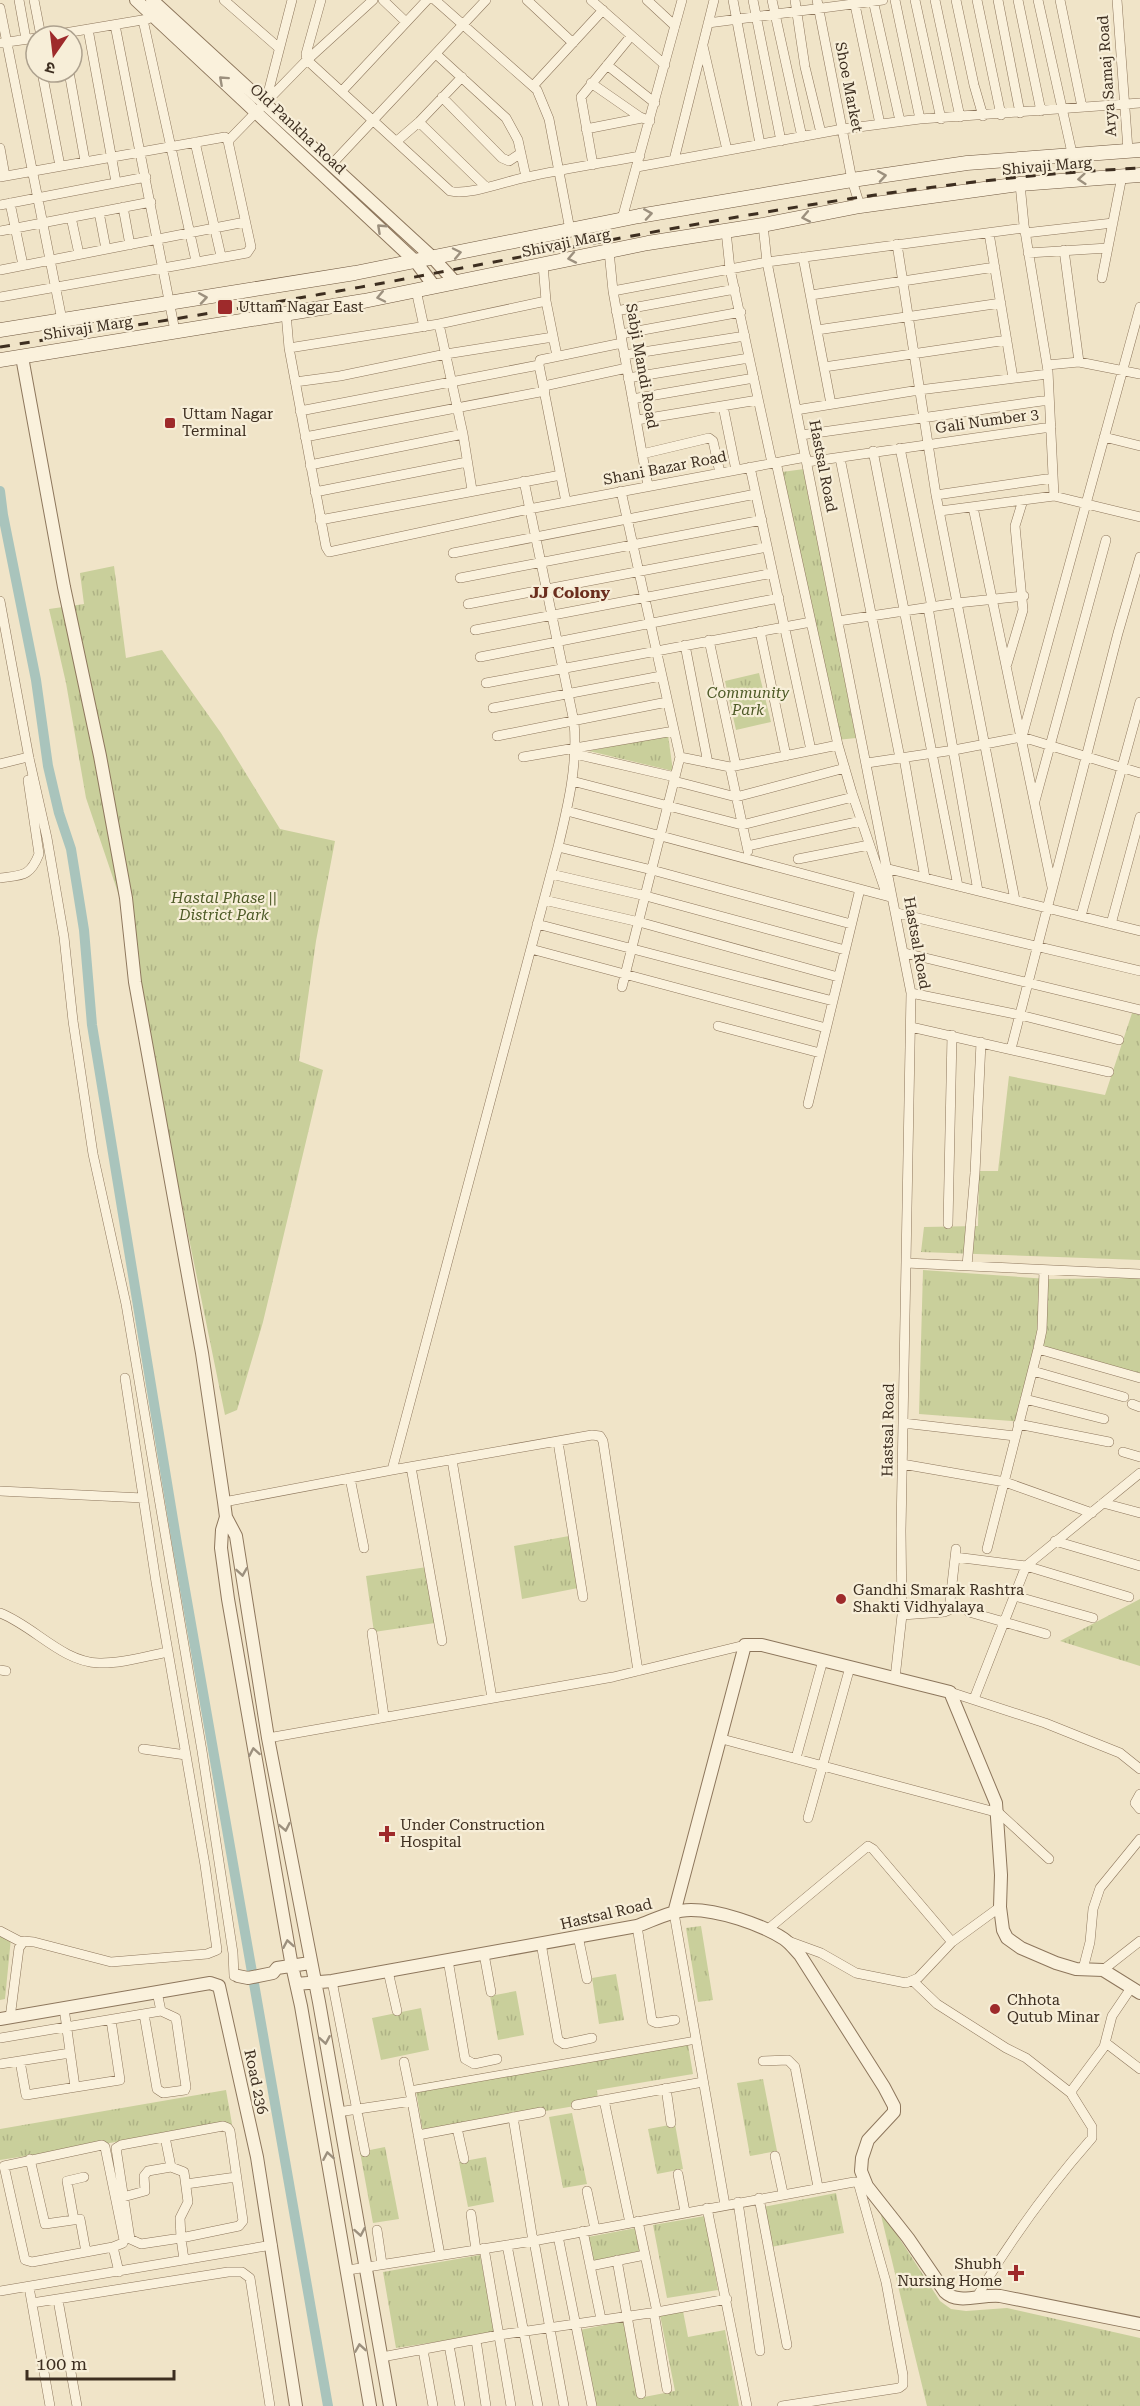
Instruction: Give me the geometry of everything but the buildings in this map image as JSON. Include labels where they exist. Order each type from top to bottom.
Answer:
[{"type":"main road","name":"Shivaji Marg","points":[[0,330],[416,262],[622,219],[852,180],[967,163],[1072,153],[1134,150]]},
{"type":"main road","name":"Shivaji Marg","points":[[0,360],[417,290],[609,251],[860,206],[1020,184],[1140,174]]},
{"type":"street","points":[[19,0],[29,24]]},
{"type":"street","points":[[34,0],[35,24]]},
{"type":"street","name":"Old Pankha Road","points":[[136,0],[149,19],[332,164],[433,258],[455,282]]},
{"type":"street","name":"Old Pankha Road","points":[[152,0],[416,262],[434,286]]},
{"type":"street","points":[[224,0],[279,48]]},
{"type":"street","points":[[262,108],[292,0]]},
{"type":"street","points":[[321,0],[306,54],[307,60],[450,191],[459,192],[640,156]]},
{"type":"street","points":[[228,141],[307,60],[373,0]]},
{"type":"street","points":[[383,0],[406,22]]},
{"type":"street","points":[[342,91],[427,0]]},
{"type":"street","points":[[435,0],[533,86],[541,99],[549,119],[570,230]]},
{"type":"street","points":[[332,164],[486,0]]},
{"type":"street","points":[[527,0],[573,43]]},
{"type":"street","points":[[591,0],[665,65]]},
{"type":"street","points":[[646,0],[675,26]]},
{"type":"street","points":[[622,219],[640,156],[646,120],[655,103],[682,0]]},
{"type":"street","points":[[675,160],[714,0]]},
{"type":"street","points":[[733,0],[760,144]]},
{"type":"street","points":[[753,0],[781,141]]},
{"type":"street","points":[[772,0],[802,136]]},
{"type":"street","points":[[795,0],[805,67],[821,133]]},
{"type":"street","points":[[708,22],[798,12],[818,4],[877,0],[900,121]]},
{"type":"street","points":[[895,0],[920,119]]},
{"type":"street","points":[[915,0],[940,119]]},
{"type":"street","points":[[935,0],[960,117]]},
{"type":"street","points":[[956,0],[983,116]]},
{"type":"street","points":[[977,0],[1001,115]]},
{"type":"street","points":[[998,0],[1020,113]]},
{"type":"street","points":[[1018,0],[1041,111]]},
{"type":"street","points":[[1038,0],[1072,153]]},
{"type":"street","points":[[1060,0],[1082,107]]},
{"type":"street","name":"Arya Samaj Road","points":[[1117,0],[1124,105],[1134,150]]},
{"type":"street","points":[[854,2],[880,124]]},
{"type":"street","name":"Shoe Market","points":[[818,4],[852,180],[860,206]]},
{"type":"street","points":[[0,8],[4,43],[39,198],[62,320]]},
{"type":"street","points":[[533,86],[603,10]]},
{"type":"street","points":[[84,30],[149,19],[169,146],[196,261]]},
{"type":"street","points":[[115,25],[175,331]]},
{"type":"street","points":[[88,29],[116,182]]},
{"type":"street","points":[[593,165],[580,100],[591,83],[631,36]]},
{"type":"street","points":[[4,43],[24,40]]},
{"type":"street","points":[[703,44],[727,150]]},
{"type":"street","points":[[436,54],[506,118],[518,140],[526,177]]},
{"type":"street","points":[[607,64],[655,103]]},
{"type":"street","points":[[397,141],[419,122],[462,77]]},
{"type":"street","points":[[591,83],[646,120]]},
{"type":"street","points":[[44,84],[60,166]]},
{"type":"street","points":[[71,84],[85,161]]},
{"type":"street","points":[[442,98],[502,158],[509,161],[521,153]]},
{"type":"street","points":[[637,167],[802,136],[900,121],[1001,115],[1062,107],[1140,103]]},
{"type":"street","points":[[586,129],[646,120]]},
{"type":"street","points":[[419,122],[486,187]]},
{"type":"street","points":[[0,148],[3,176],[222,136],[228,141],[250,250],[247,253],[0,297]]},
{"type":"street","points":[[195,142],[221,256]]},
{"type":"street","points":[[1102,278],[1122,176]]},
{"type":"street","points":[[23,265],[15,228],[5,204],[146,177]]},
{"type":"street","points":[[1020,184],[1028,253],[1047,369],[1054,496]]},
{"type":"street","points":[[0,231],[151,202]]},
{"type":"street","points":[[123,207],[130,245]]},
{"type":"street","points":[[99,212],[106,249]]},
{"type":"street","points":[[71,217],[79,254]]},
{"type":"street","points":[[0,270],[245,222]]},
{"type":"street","points":[[613,291],[767,262],[897,244],[989,233],[1113,223]]},
{"type":"street","name":"Hastsal Road","points":[[763,225],[767,262],[888,869],[890,897],[897,913],[911,993],[902,1464],[902,1615],[895,1678]]},
{"type":"street","points":[[726,231],[730,269],[758,400],[838,745],[869,845],[890,897]]},
{"type":"street","points":[[989,233],[1013,378]]},
{"type":"street","points":[[897,244],[936,495],[1015,900]]},
{"type":"street","points":[[1028,253],[1108,248]]},
{"type":"street","points":[[1064,250],[1079,362]]},
{"type":"street","name":"Sabji Mandi Road","points":[[609,251],[616,311],[648,486]]},
{"type":"street","points":[[804,257],[831,404]]},
{"type":"street","points":[[543,264],[546,301],[557,356]]},
{"type":"street","points":[[811,295],[995,267]]},
{"type":"street","points":[[417,290],[424,327]]},
{"type":"street","points":[[616,311],[735,290]]},
{"type":"street","points":[[289,348],[424,327],[546,301]]},
{"type":"street","points":[[817,330],[1001,303]]},
{"type":"street","points":[[1022,737],[1085,502],[1140,310]]},
{"type":"street","points":[[566,502],[539,365],[540,360],[741,312]]},
{"type":"street","points":[[286,313],[289,348],[320,520],[561,474]]},
{"type":"street","points":[[439,324],[458,408],[472,490]]},
{"type":"street","points":[[624,355],[745,336]]},
{"type":"street","points":[[295,382],[340,376],[446,354],[553,337]]},
{"type":"street","points":[[824,367],[1007,340]]},
{"type":"street","points":[[22,357],[64,587],[100,756],[126,898],[135,982],[202,1353],[226,1517],[236,1536],[268,1738],[390,2406]]},
{"type":"street","points":[[305,437],[628,373],[749,358]]},
{"type":"street","points":[[796,410],[919,390],[1013,378],[1079,362],[1140,374]]},
{"type":"street","points":[[300,411],[539,365]]},
{"type":"street","points":[[632,399],[754,378]]},
{"type":"street","points":[[637,420],[758,400]]},
{"type":"street","points":[[801,435],[1049,400]]},
{"type":"street","points":[[723,406],[736,470]]},
{"type":"street","name":"Gali Number 3","points":[[873,451],[1051,427]]},
{"type":"street","points":[[310,465],[463,434]]},
{"type":"street","points":[[1104,437],[1140,446]]},
{"type":"street","points":[[642,454],[709,438],[713,441],[720,473]]},
{"type":"street","points":[[900,448],[930,607],[978,891]]},
{"type":"street","points":[[873,451],[958,886]]},
{"type":"street","name":"Shani Bazar Road","points":[[320,520],[326,547],[332,552],[621,491],[774,463],[840,458],[873,451]]},
{"type":"street","points":[[840,458],[854,517],[871,616],[925,878]]},
{"type":"street","points":[[315,492],[467,462]]},
{"type":"street","points":[[750,467],[811,750]]},
{"type":"street","points":[[936,495],[1053,478]]},
{"type":"street","points":[[392,1470],[551,874],[572,781],[576,751],[574,722],[524,481]]},
{"type":"street","points":[[621,491],[680,757],[622,987]]},
{"type":"street","points":[[453,552],[756,494]]},
{"type":"street","points":[[940,511],[1054,496],[1140,517]]},
{"type":"street","points":[[1007,666],[1023,610],[1015,526],[1023,500]]},
{"type":"street","points":[[973,507],[1052,889]]},
{"type":"street","points":[[460,578],[762,520]]},
{"type":"street","points":[[1034,803],[1052,746],[1106,540]]},
{"type":"street","points":[[468,604],[767,547]]},
{"type":"street","points":[[1011,1049],[1118,633],[1140,557]]},
{"type":"street","points":[[475,630],[773,573]]},
{"type":"street","points":[[838,621],[992,598],[1023,596]]},
{"type":"street","points":[[480,657],[779,598]]},
{"type":"street","points":[[0,602],[47,838],[64,937],[73,1022],[93,1154],[126,1304],[232,1942],[242,1975]]},
{"type":"street","points":[[486,683],[811,622]]},
{"type":"street","points":[[0,630],[39,854],[35,865],[27,874],[0,878]]},
{"type":"street","points":[[760,631],[786,756]]},
{"type":"street","points":[[709,640],[733,766],[736,797],[750,859]]},
{"type":"street","points":[[685,645],[708,763]]},
{"type":"street","points":[[493,708],[661,676]]},
{"type":"street","points":[[497,736],[667,702]]},
{"type":"street","points":[[1081,916],[1140,702]]},
{"type":"street","points":[[523,757],[576,751],[674,731]]},
{"type":"street","points":[[867,763],[932,754],[1022,737],[1140,773]]},
{"type":"street","points":[[680,757],[733,766],[838,745]]},
{"type":"street","points":[[576,751],[736,797],[845,768]]},
{"type":"street","points":[[0,764],[24,758]]},
{"type":"street","points":[[572,781],[742,825],[853,797]]},
{"type":"street","points":[[567,811],[890,897]]},
{"type":"street","points":[[1111,924],[1140,818]]},
{"type":"street","points":[[747,846],[861,821]]},
{"type":"street","points":[[798,859],[869,845]]},
{"type":"street","points":[[558,847],[851,924]]},
{"type":"street","points":[[888,869],[1140,931]]},
{"type":"street","points":[[551,874],[646,896],[845,950]]},
{"type":"street","points":[[808,1104],[860,889]]},
{"type":"street","points":[[544,900],[639,922],[838,977]]},
{"type":"street","points":[[897,913],[1140,971]]},
{"type":"street","points":[[537,924],[833,1001]]},
{"type":"street","points":[[531,949],[826,1028]]},
{"type":"street","points":[[905,953],[1140,1010]]},
{"type":"street","points":[[911,993],[1119,1040]]},
{"type":"street","points":[[718,1026],[820,1053]]},
{"type":"street","points":[[911,1027],[1109,1072]]},
{"type":"street","points":[[948,1224],[952,1035]]},
{"type":"street","points":[[967,1266],[975,1173],[981,1042]]},
{"type":"street","points":[[906,1263],[1140,1274]]},
{"type":"street","points":[[987,1549],[1042,1330],[1044,1271]]},
{"type":"street","points":[[1038,1349],[1140,1378]]},
{"type":"street","points":[[1033,1371],[1124,1397]]},
{"type":"street","points":[[0,1931],[21,1942],[34,1942],[111,1962],[216,1952],[218,1947],[125,1378]]},
{"type":"street","points":[[1025,1399],[1104,1419]]},
{"type":"street","points":[[903,1423],[1015,1436]]},
{"type":"street","points":[[1018,1424],[1109,1442]]},
{"type":"street","points":[[224,1502],[392,1470],[592,1435],[600,1436],[603,1441],[638,1671]]},
{"type":"street","points":[[558,1442],[583,1598]]},
{"type":"street","points":[[1123,1452],[1140,1457]]},
{"type":"street","points":[[452,1460],[492,1698]]},
{"type":"street","points":[[902,1464],[1005,1482],[1092,1513]]},
{"type":"street","points":[[411,1467],[442,1641]]},
{"type":"street","points":[[974,1699],[1026,1566],[1140,1473]]},
{"type":"street","points":[[350,1478],[364,1548]]},
{"type":"street","points":[[0,1491],[143,1498]]},
{"type":"street","points":[[1103,1503],[1140,1513]]},
{"type":"street","points":[[226,1517],[221,1548],[228,1599],[348,2270],[370,2406]]},
{"type":"street","points":[[1055,1541],[1140,1566]]},
{"type":"street","points":[[902,1615],[949,1610],[956,1553],[1026,1566],[1129,1597]]},
{"type":"street","points":[[1015,1596],[1093,1618]]},
{"type":"street","points":[[969,1612],[1046,1634]]},
{"type":"street","points":[[0,1613],[26,1626],[74,1657],[85,1661],[102,1663],[168,1652]]},
{"type":"street","points":[[372,1633],[384,1716]]},
{"type":"street","points":[[268,1738],[638,1671],[745,1645],[762,1646],[850,1666],[974,1699],[1120,1753],[1140,1769]]},
{"type":"street","name":"Hastsal Road","points":[[296,1984],[332,1981],[637,1926],[674,1913],[745,1645]]},
{"type":"street","points":[[796,1758],[823,1660]]},
{"type":"street","points":[[808,1818],[850,1666]]},
{"type":"street","points":[[950,1692],[999,1813],[1000,1907],[1003,1930],[1012,1943],[1056,1963],[1083,1969],[1103,1970],[1135,1991],[1112,2016],[1106,2043],[1072,2088],[1072,2094]]},
{"type":"street","points":[[722,1738],[999,1813],[1049,1859]]},
{"type":"street","points":[[143,1749],[186,1755]]},
{"type":"street","points":[[1140,1794],[1135,1803],[1140,1809]]},
{"type":"street","points":[[1083,1969],[1090,1942],[1093,1909],[1100,1888],[1140,1839]]},
{"type":"street","points":[[767,1930],[868,1846],[952,1942]]},
{"type":"street","points":[[724,2205],[674,1913],[692,1910],[729,1916],[821,1953],[856,1973],[898,1983],[913,1981],[952,1942],[1000,1907]]},
{"type":"street","points":[[637,1926],[652,2021],[657,2023],[675,2020]]},
{"type":"street","points":[[578,1936],[587,1979]]},
{"type":"street","points":[[782,2406],[899,2388],[903,2385],[886,2282],[861,2171],[863,2150],[870,2136],[893,2115],[894,2106],[800,1955],[785,1940]]},
{"type":"street","points":[[1103,1970],[1140,1941]]},
{"type":"street","points":[[21,1942],[5,2019],[214,1983],[242,1975],[310,1963]]},
{"type":"street","points":[[541,1943],[558,2040],[564,2044],[592,2038]]},
{"type":"street","points":[[484,1954],[491,1992]]},
{"type":"street","points":[[448,1960],[465,2059],[474,2064],[497,2059]]},
{"type":"street","points":[[388,1971],[397,2012]]},
{"type":"street","points":[[332,1981],[365,2152]]},
{"type":"street","points":[[913,1981],[937,2004],[1006,2048],[1026,2058],[1072,2094],[1092,2127],[1092,2138],[1051,2186],[999,2260],[978,2295]]},
{"type":"street","name":"Road 236","points":[[214,1983],[221,1991],[257,2157],[296,2406]]},
{"type":"street","points":[[157,1992],[161,2011]]},
{"type":"street","points":[[64,2008],[75,2087]]},
{"type":"street","points":[[0,2038],[161,2011],[176,2018],[186,2087],[182,2091],[163,2093],[157,2090],[144,2014]]},
{"type":"street","points":[[20,2061],[26,2095],[120,2080],[111,2020]]},
{"type":"street","points":[[410,2090],[696,2040]]},
{"type":"street","points":[[1106,2043],[1140,2069]]},
{"type":"street","points":[[0,2064],[70,2054]]},
{"type":"street","points":[[762,2061],[788,2060],[795,2067],[818,2187]]},
{"type":"street","points":[[404,2062],[440,2255]]},
{"type":"street","points":[[576,2105],[703,2082]]},
{"type":"street","points":[[666,2088],[671,2123]]},
{"type":"street","points":[[604,2100],[634,2222],[645,2255],[667,2389]]},
{"type":"street","points":[[338,2112],[412,2101]]},
{"type":"street","points":[[418,2135],[541,2112]]},
{"type":"street","points":[[513,2117],[533,2241],[564,2406]]},
{"type":"street","points":[[226,2127],[230,2132],[241,2224],[181,2238],[141,2244],[130,2239],[116,2148],[121,2145],[165,2137],[226,2127]]},
{"type":"street","points":[[457,2128],[464,2159]]},
{"type":"street","points":[[165,2137],[171,2167]]},
{"type":"street","points":[[98,2144],[105,2147],[123,2243],[114,2247],[32,2262],[25,2260],[3,2168],[7,2164],[30,2159],[98,2144]]},
{"type":"street","points":[[775,2156],[783,2193]]},
{"type":"street","points":[[30,2159],[45,2224],[81,2221],[86,2252]]},
{"type":"street","points":[[123,2197],[145,2191],[144,2176],[148,2172],[171,2167],[184,2172],[188,2202],[180,2218],[184,2260]]},
{"type":"street","points":[[678,2174],[686,2212]]},
{"type":"street","points":[[74,2220],[67,2181],[84,2177]]},
{"type":"street","points":[[186,2184],[236,2177]]},
{"type":"street","points":[[348,2270],[533,2241],[818,2187],[863,2184]]},
{"type":"street","points":[[863,2184],[908,2238],[932,2276],[949,2296],[959,2299],[978,2295],[1010,2298],[1140,2324]]},
{"type":"street","points":[[587,2191],[595,2229]]},
{"type":"street","points":[[759,2198],[787,2345]]},
{"type":"street","points":[[738,2202],[760,2351]]},
{"type":"street","points":[[707,2208],[747,2406]]},
{"type":"street","points":[[471,2214],[499,2335],[511,2406]]},
{"type":"street","points":[[376,2230],[382,2264]]},
{"type":"street","points":[[583,2231],[601,2319]]},
{"type":"street","points":[[558,2236],[592,2406]]},
{"type":"street","points":[[0,2291],[272,2245]]},
{"type":"street","points":[[507,2245],[538,2406]]},
{"type":"street","points":[[114,2247],[119,2271]]},
{"type":"street","points":[[590,2266],[645,2255]]},
{"type":"street","points":[[617,2260],[641,2394]]},
{"type":"street","points":[[32,2303],[228,2272],[242,2272],[250,2278],[270,2406]]},
{"type":"street","points":[[29,2287],[50,2406]]},
{"type":"street","points":[[382,2357],[499,2335],[727,2299]]},
{"type":"street","points":[[58,2300],[77,2406]]},
{"type":"street","points":[[476,2340],[486,2406]]},
{"type":"street","points":[[449,2345],[460,2406]]},
{"type":"street","points":[[423,2350],[433,2406]]},
{"type":"green space","points":[[804,469],[856,738],[837,740],[782,472]]},
{"type":"green space","name":"Hastal Phase || District Park","points":[[114,566],[126,658],[162,650],[221,733],[280,829],[335,841],[316,941],[299,1061],[323,1070],[263,1322],[237,1410],[225,1415],[145,1023],[136,946],[86,798],[66,683],[49,609],[84,604],[80,573]]},
{"type":"green space","name":"Community Park","points":[[759,673],[771,722],[736,730],[725,681]]},
{"type":"green space","points":[[668,735],[673,771],[589,751]]},
{"type":"green space","points":[[1132,1013],[1140,1015],[1140,1260],[921,1252],[924,1227],[978,1226],[979,1171],[998,1171],[1009,1076],[1105,1095]]},
{"type":"green space","points":[[923,1270],[1048,1279],[1140,1278],[1140,1373],[1042,1350],[1024,1422],[919,1414]]},
{"type":"green space","points":[[569,1536],[578,1588],[522,1599],[514,1546]]},
{"type":"green space","points":[[427,1567],[435,1623],[374,1632],[366,1576]]},
{"type":"green space","points":[[1140,1599],[1140,1666],[1060,1641]]},
{"type":"green space","points":[[701,1926],[713,2000],[698,2002],[686,1928]]},
{"type":"green space","points":[[0,1935],[11,1938],[5,1999],[0,2000]]},
{"type":"green space","points":[[616,1974],[624,2020],[599,2024],[592,1978]]},
{"type":"green space","points":[[516,1991],[524,2035],[498,2040],[490,1996]]},
{"type":"green space","points":[[421,2008],[429,2050],[381,2060],[372,2018]]},
{"type":"green space","points":[[687,2039],[693,2074],[597,2090],[598,2102],[423,2132],[415,2085]]},
{"type":"green space","points":[[763,2079],[777,2151],[750,2156],[737,2083]]},
{"type":"green space","points":[[226,2090],[232,2124],[0,2160],[0,2129]]},
{"type":"green space","points":[[572,2113],[587,2184],[563,2188],[549,2117]]},
{"type":"green space","points":[[675,2124],[683,2169],[657,2174],[648,2129]]},
{"type":"green space","points":[[385,2147],[399,2219],[373,2223],[360,2152]]},
{"type":"green space","points":[[486,2157],[494,2202],[468,2207],[459,2162]]},
{"type":"green space","points":[[836,2193],[844,2233],[771,2247],[763,2207]]},
{"type":"green space","points":[[879,2207],[940,2301],[951,2309],[966,2311],[1007,2308],[1140,2338],[1140,2406],[927,2406]]},
{"type":"green space","points":[[705,2216],[718,2290],[667,2298],[653,2225]]},
{"type":"green space","points":[[636,2228],[641,2251],[593,2261],[588,2237]]},
{"type":"green space","points":[[480,2255],[495,2333],[396,2348],[383,2272]]},
{"type":"green space","points":[[683,2311],[688,2337],[725,2330],[739,2406],[595,2406],[580,2330],[624,2321],[639,2398],[675,2391],[660,2315]]},
{"type":"waterway","points":[[0,491],[36,680],[48,766],[59,813],[71,849],[84,930],[92,1025],[177,1544],[328,2406]]},
{"type":"railway","points":[[0,347],[335,292],[792,208],[965,183],[1140,168]]},
{"type":"place","name":"Uttam Nagar East","points":[[225,307]]},
{"type":"place","name":"Uttam Nagar Terminal","points":[[170,423]]},
{"type":"place","name":"Gandhi Smarak Rashtra Shakti Vidhyalaya","points":[[841,1599]]},
{"type":"place","name":"Under Construction Hospital","points":[[387,1834]]},
{"type":"place","name":"Chhota Qutub Minar","points":[[995,2009]]},
{"type":"place","name":"Shubh Nursing Home","points":[[1016,2273]]},
{"type":"district","name":"JJ Colony","points":[[570,592]]}]
